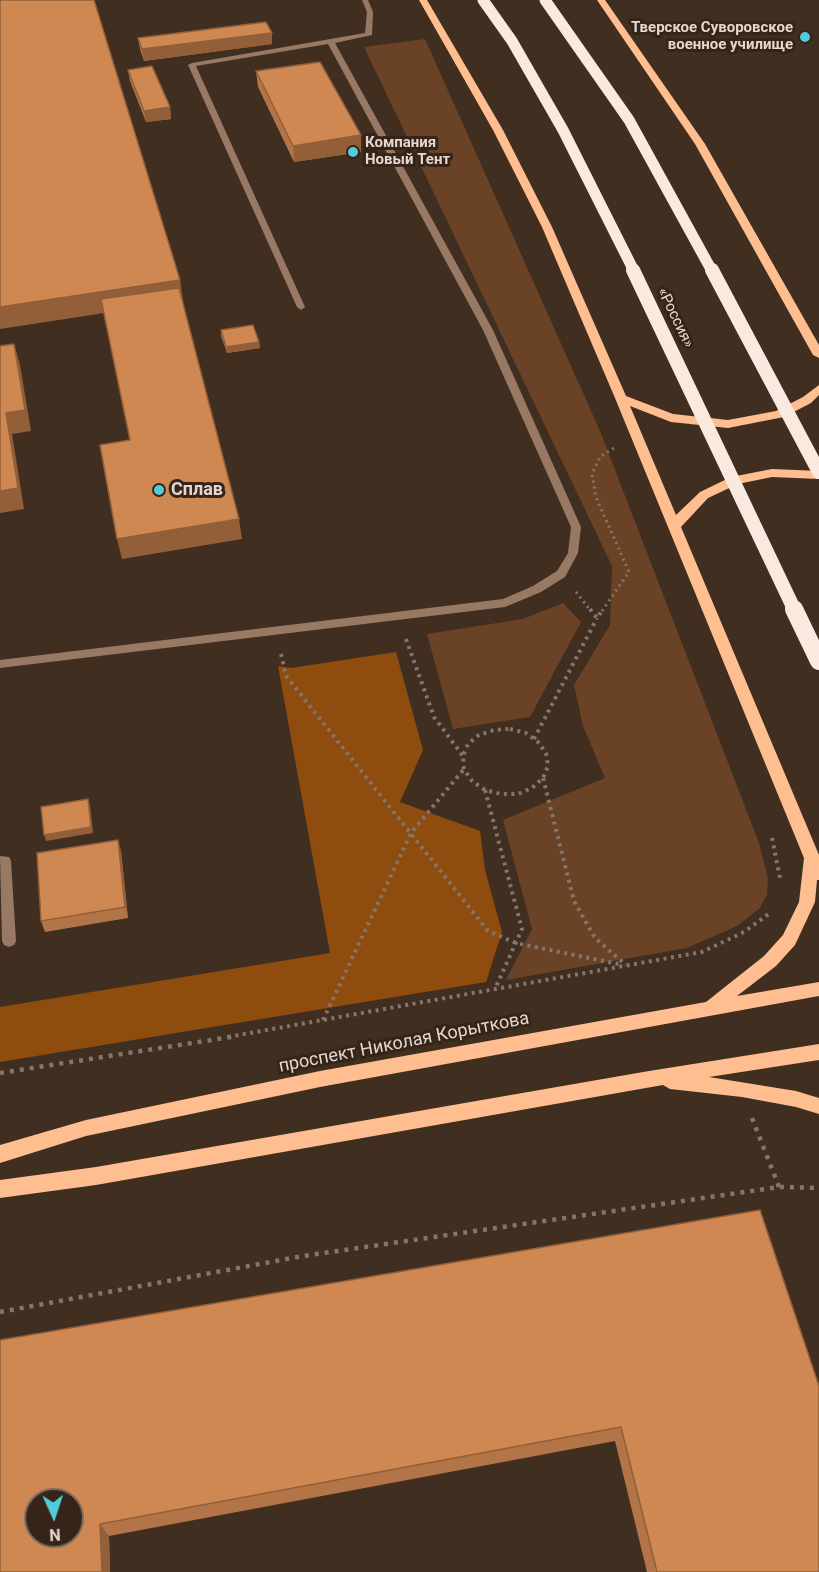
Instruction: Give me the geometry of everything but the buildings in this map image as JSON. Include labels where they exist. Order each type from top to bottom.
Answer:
[{"type":"highway","name":"«Россия»","points":[[483,0],[512,41],[563,130],[612,225],[819,661]]},
{"type":"highway","points":[[545,0],[629,120],[683,216],[819,474]]},
{"type":"main road","points":[[423,0],[498,130],[547,227],[621,398],[819,874]]},
{"type":"main road","points":[[601,0],[700,144],[819,355]]},
{"type":"main road","points":[[621,398],[671,418],[728,424],[780,414],[807,400],[819,389]]},
{"type":"main road","points":[[674,528],[682,516],[704,495],[735,480],[772,473],[819,474]]},
{"type":"main road","points":[[711,1007],[770,961],[793,934],[803,915],[810,889],[808,848]]},
{"type":"main road","name":"проспект Николая Корыткова","points":[[0,1154],[86,1128],[297,1084],[819,989]]},
{"type":"main road","points":[[0,1189],[96,1176],[649,1079],[819,1052]]},
{"type":"main road","points":[[649,1079],[742,1089],[796,1099],[819,1106]]},
{"type":"lane","points":[[302,307],[192,65],[369,35],[370,12],[365,0]]},
{"type":"lane","points":[[0,664],[505,603],[537,589],[561,574],[573,553],[576,527],[488,330],[331,42]]},
{"type":"lane","points":[[0,861],[5,861],[9,941]]},
{"type":"path","points":[[610,437],[618,459]]},
{"type":"path","points":[[534,739],[597,618],[630,572],[596,497],[592,474],[600,457],[614,448]]},
{"type":"path","points":[[561,574],[597,618]]},
{"type":"path","points":[[398,616],[434,717],[463,756]]},
{"type":"path","points":[[275,631],[286,676],[488,931],[516,943],[627,966]]},
{"type":"path","points":[[510,729],[526,733],[534,739],[546,753],[548,766],[543,778],[532,788],[518,794],[501,795],[485,790],[472,781],[464,769],[463,756],[468,744],[479,735],[494,730],[510,729]]},
{"type":"path","points":[[323,1021],[411,833],[464,769]]},
{"type":"path","points":[[543,778],[574,901],[595,938],[627,966]]},
{"type":"path","points":[[485,790],[522,929],[494,990]]},
{"type":"path","points":[[771,836],[779,864],[780,880]]},
{"type":"path","points":[[0,1073],[323,1021],[702,952],[744,932],[771,912],[775,905]]},
{"type":"path","points":[[751,1114],[779,1187]]},
{"type":"path","points":[[0,1312],[303,1256],[779,1187],[819,1188]]},
{"type":"shaded area","points":[[425,39],[600,431],[759,843],[768,879],[767,895],[760,908],[737,926],[687,948],[506,980],[532,929],[503,820],[605,778],[583,726],[574,685],[610,625],[612,566],[364,47]]},
{"type":"shaded area","points":[[563,603],[581,622],[530,717],[453,729],[427,634],[523,619]]},
{"type":"shaded area","points":[[396,652],[423,750],[400,802],[480,831],[485,870],[502,932],[486,982],[0,1062],[0,1007],[330,953],[278,666],[291,668]]},
{"type":"place","name":"Тверское Суворовское военное училище","points":[[805,37]]},
{"type":"place","name":"Компания Новый Тент","points":[[353,152]]},
{"type":"place","name":"Сплав","points":[[159,490]]}]
